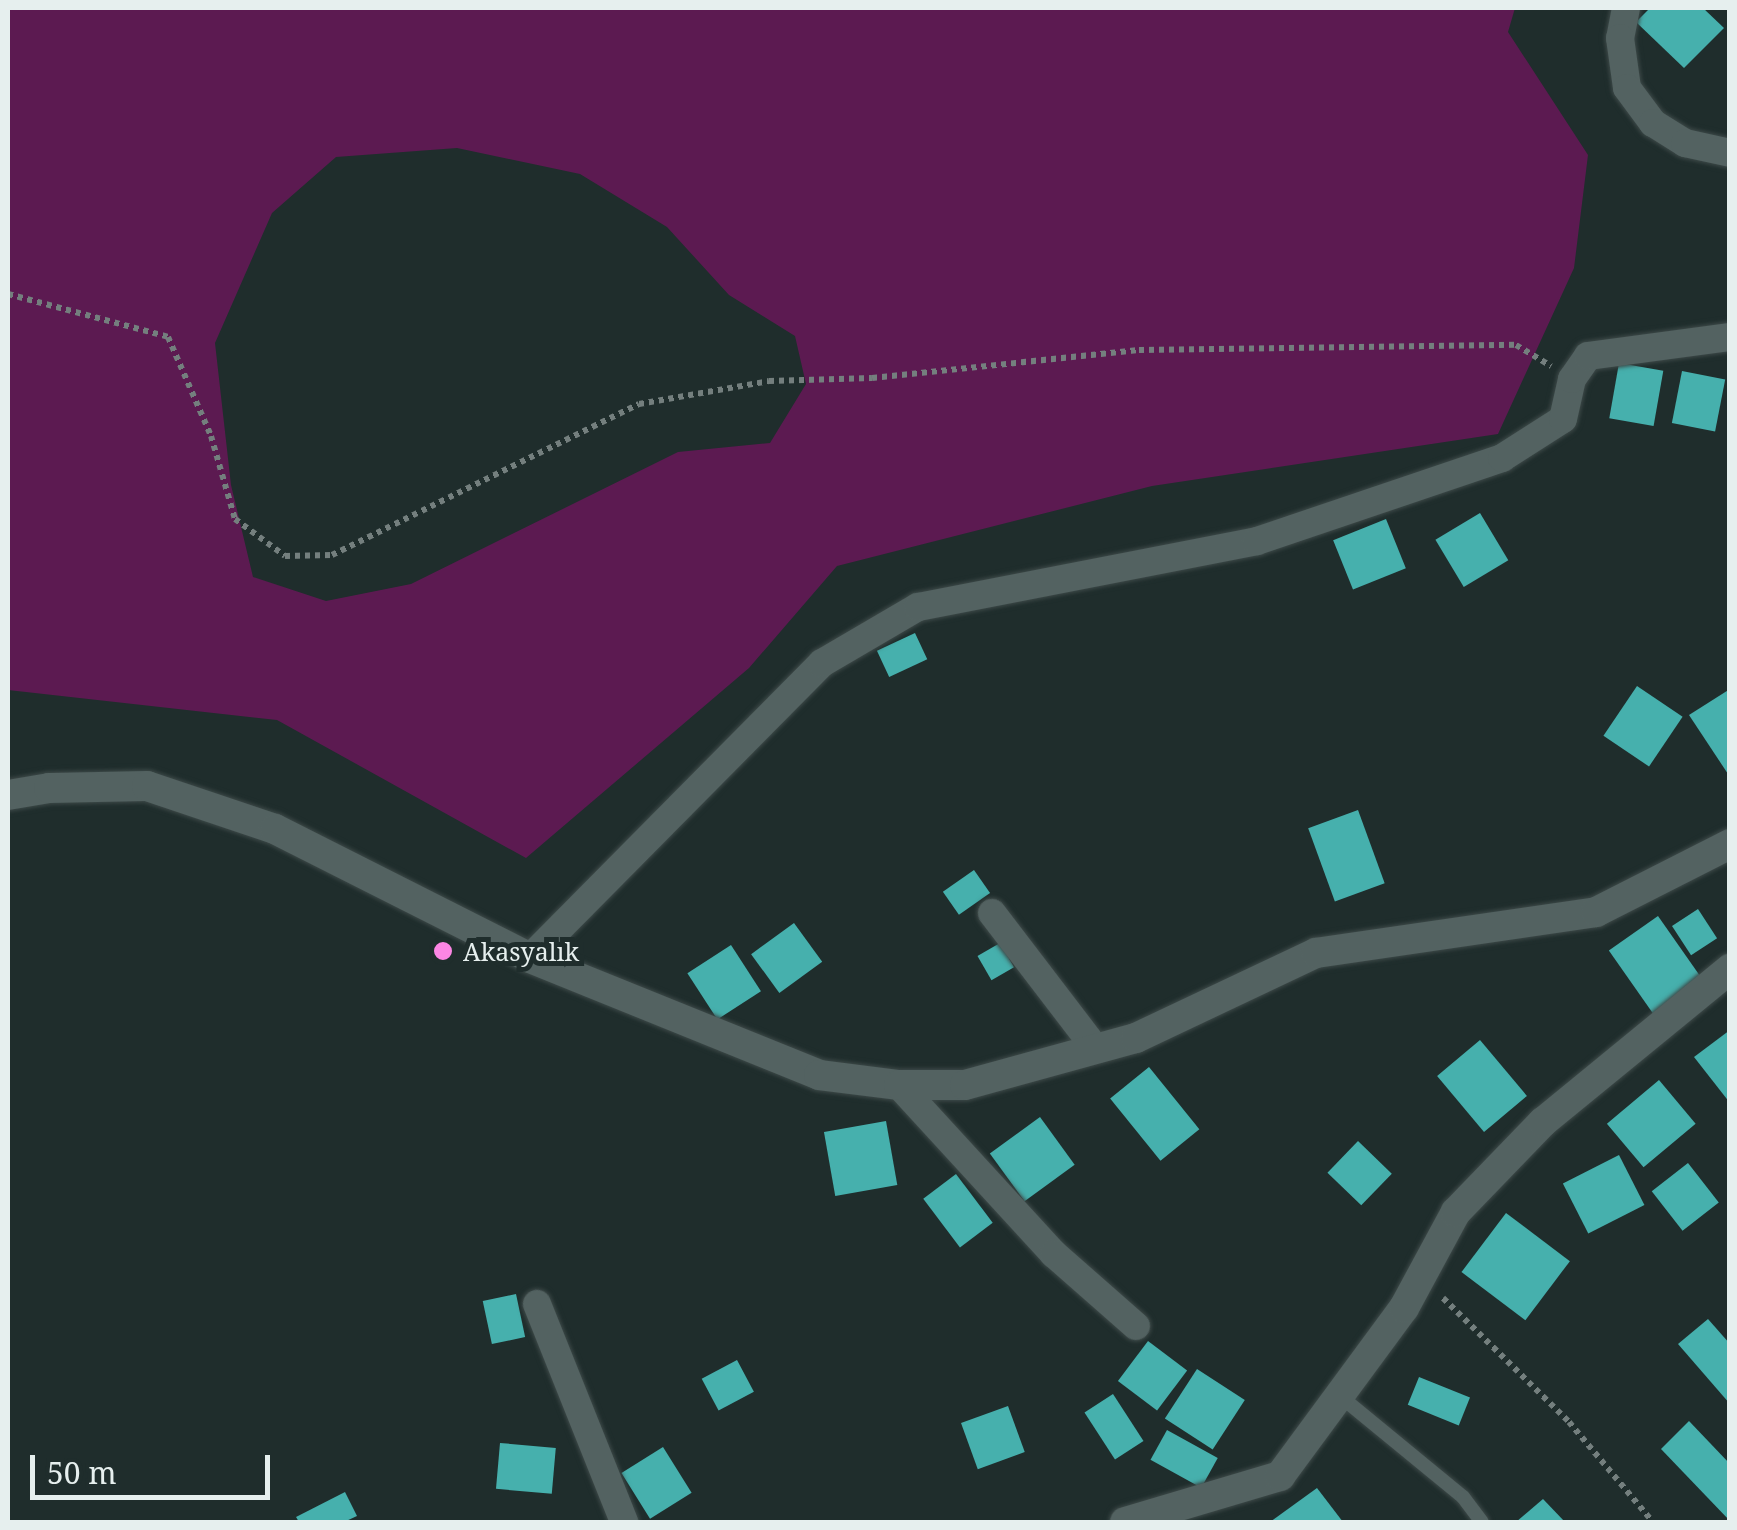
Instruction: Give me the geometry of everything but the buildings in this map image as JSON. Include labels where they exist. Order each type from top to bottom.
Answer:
[{"type":"street","points":[[1626,8],[1620,38],[1627,88],[1653,123],[1684,143],[1730,153]]},
{"type":"street","points":[[530,958],[822,662],[918,608],[1258,542],[1502,458],[1562,419],[1572,379],[1588,356],[1730,337]]},
{"type":"street","points":[[8,795],[48,788],[146,786],[275,830],[530,958],[820,1074],[900,1084],[965,1085],[1136,1038],[1316,954],[1596,912],[1730,844]]},
{"type":"street","points":[[992,914],[1096,1049]]},
{"type":"street","points":[[1124,1522],[1280,1476],[1404,1308],[1456,1212],[1544,1122],[1730,969]]},
{"type":"street","points":[[900,1084],[1054,1254],[1136,1326]]},
{"type":"street","points":[[537,1304],[624,1522]]},
{"type":"lane","points":[[1339,1396],[1463,1497],[1482,1522]]},
{"type":"path","points":[[8,294],[168,337],[211,436],[236,519],[285,556],[332,555],[639,404],[770,381],[872,378],[1139,350],[1516,345],[1572,379]]},
{"type":"path","points":[[1421,1276],[1569,1422],[1653,1522]]},
{"type":"shaded area","points":[[8,8],[1515,8],[1508,32],[1588,155],[1574,268],[1498,434],[1152,486],[837,566],[749,668],[526,858],[277,720],[8,690]],"holes":[[[457,148],[580,174],[667,227],[729,295],[795,336],[806,384],[770,443],[678,452],[411,584],[326,601],[253,577],[231,485],[215,343],[272,213],[336,157]]]},
{"type":"place","name":"Akasyalık","points":[[443,951]]}]
